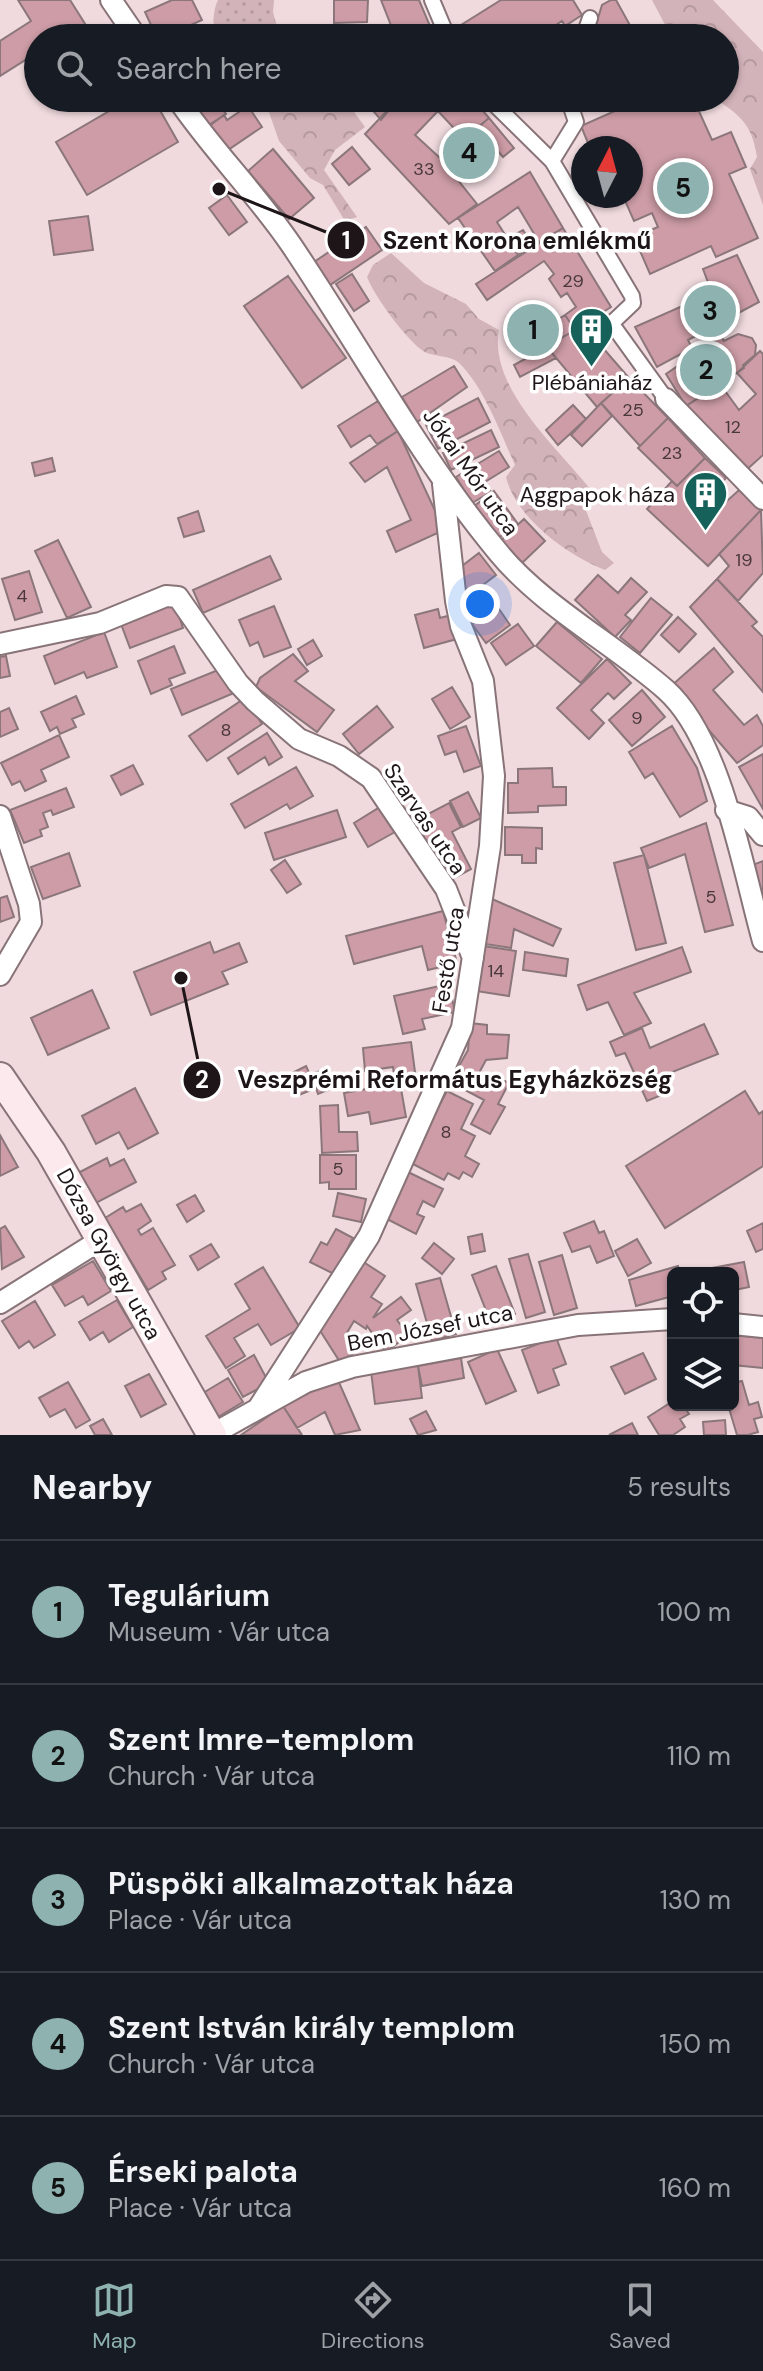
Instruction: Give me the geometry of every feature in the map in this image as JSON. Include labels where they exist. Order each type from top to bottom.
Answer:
[{"type":"main road","name":"Dózsa György utca","points":[[0,1077],[51,1152],[212,1435]]},
{"type":"street","points":[[111,0],[127,24]]},
{"type":"street","points":[[432,0],[442,24]]},
{"type":"street","points":[[587,24],[590,18]]},
{"type":"street","name":"Jókai Mór utca","points":[[187,112],[290,242],[442,475],[500,555],[524,578],[668,692],[693,721],[709,755],[763,941]]},
{"type":"street","points":[[502,112],[552,161],[632,296],[633,303],[613,322],[614,327],[666,399],[763,499]]},
{"type":"street","points":[[552,161],[576,122],[573,112]]},
{"type":"street","name":"Festő utca","points":[[259,1407],[369,1236],[458,1043],[490,846],[494,776],[483,681],[461,626],[456,601],[442,475]]},
{"type":"street","name":"Szarvas utca","points":[[0,644],[100,623],[166,596],[178,597],[238,683],[255,701],[299,739],[339,756],[371,778],[446,889],[473,958]]},
{"type":"street","points":[[726,810],[748,817],[763,835]]},
{"type":"street","points":[[0,816],[29,904],[31,922],[0,975]]},
{"type":"street","points":[[0,1303],[99,1241]]},
{"type":"street","name":"Bem József utca","points":[[212,1435],[306,1382],[352,1367],[578,1325],[667,1319]]},
{"type":"street","points":[[739,1325],[763,1327]]},
{"type":"green space","points":[[218,0],[274,0],[276,24],[214,24]]},
{"type":"green space","points":[[652,0],[713,0],[736,24],[665,24]]},
{"type":"green space","points":[[739,27],[763,52],[763,205],[750,169],[757,157],[752,136],[734,112],[739,112]]},
{"type":"green space","points":[[269,112],[354,112],[365,127],[335,150],[324,170],[357,217],[345,221],[323,185],[310,178],[279,141]]},
{"type":"green space","points":[[391,253],[424,283],[466,304],[479,319],[499,330],[498,352],[504,374],[515,395],[545,437],[591,490],[585,508],[602,552],[614,563],[605,570],[560,545],[520,507],[506,477],[515,465],[491,410],[475,383],[458,362],[423,351],[383,306],[367,277],[373,265]]},
{"type":"building","points":[[18,0],[70,0],[85,24],[26,24],[31,21]]},
{"type":"building","points":[[172,0],[192,0],[202,20],[193,24],[151,24],[145,12]]},
{"type":"building","points":[[334,0],[368,0],[367,22],[334,23]]},
{"type":"building","points":[[381,0],[419,0],[429,24],[390,24]]},
{"type":"building","points":[[501,0],[573,0],[582,15],[568,24],[562,21],[558,24],[463,24]]},
{"type":"building","points":[[616,0],[629,24],[596,24],[602,5]]},
{"type":"building","points":[[24,26],[24,61],[0,76],[0,41]]},
{"type":"building","points":[[107,112],[161,112],[178,142],[87,195],[56,142]]},
{"type":"building","points":[[198,112],[225,112],[226,114],[207,126]]},
{"type":"building","points":[[239,112],[252,112],[262,127],[225,152],[208,127],[224,115],[227,120]]},
{"type":"building","points":[[374,112],[388,112],[381,120]]},
{"type":"building","points":[[386,112],[437,112],[415,135],[441,159],[477,204],[449,224],[365,134]]},
{"type":"building","points":[[439,112],[484,112],[489,118],[464,139]]},
{"type":"building","points":[[612,112],[699,112],[712,140],[731,132],[746,167],[729,174],[758,238],[716,257],[711,246],[650,274],[634,237],[658,227],[652,213],[634,221],[628,208],[643,208],[643,136],[585,136],[581,126]]},
{"type":"building","points":[[489,118],[514,148],[503,157],[496,149],[459,180],[441,159]]},
{"type":"building","points":[[352,147],[370,169],[349,185],[332,164]]},
{"type":"building","points":[[273,149],[314,198],[289,219],[248,171]]},
{"type":"building","points":[[530,172],[563,228],[539,242],[518,207],[497,222],[518,255],[495,271],[458,218]]},
{"type":"building","points":[[227,195],[247,222],[229,235],[209,208]]},
{"type":"building","points":[[88,216],[93,250],[54,255],[49,221]]},
{"type":"building","points":[[366,227],[382,250],[330,285],[314,262]]},
{"type":"building","points":[[563,228],[611,307],[575,330],[565,315],[576,307],[567,293],[561,297],[549,279],[554,274],[544,261],[487,300],[476,284]]},
{"type":"building","points":[[523,230],[533,246],[518,255],[507,239]]},
{"type":"building","points":[[737,255],[759,302],[688,340],[692,348],[657,367],[635,327],[712,293],[703,269]]},
{"type":"building","points":[[352,274],[369,301],[354,311],[336,284]]},
{"type":"building","points":[[288,276],[346,358],[302,388],[244,306]]},
{"type":"building","points":[[565,315],[575,330],[552,343],[542,329]]},
{"type":"building","name":"Plébániaház","points":[[583,325],[629,378],[597,407],[547,347]]},
{"type":"building","points":[[539,331],[548,346],[528,357],[519,344]]},
{"type":"building","points":[[738,334],[752,338],[756,345],[755,355],[743,365],[744,368],[686,406],[666,374],[721,336],[724,341]]},
{"type":"building","points":[[547,347],[556,358],[520,377],[514,365]]},
{"type":"building","points":[[760,351],[763,354],[763,455],[743,473],[686,406],[720,384],[739,410],[756,394],[737,373]]},
{"type":"building","points":[[454,366],[467,387],[417,422],[402,397]]},
{"type":"building","points":[[629,378],[668,418],[640,446],[601,403]]},
{"type":"building","points":[[478,398],[490,422],[438,449],[426,425]]},
{"type":"building","points":[[378,401],[398,431],[377,444],[370,435],[351,447],[338,426]]},
{"type":"building","points":[[601,403],[612,416],[582,446],[571,435]]},
{"type":"building","points":[[573,405],[586,419],[558,445],[546,430]]},
{"type":"building","points":[[668,418],[705,458],[677,486],[638,448]]},
{"type":"building","points":[[491,430],[499,447],[451,470],[443,453]]},
{"type":"building","points":[[398,431],[444,530],[396,552],[387,531],[411,520],[387,467],[365,482],[350,463]]},
{"type":"building","points":[[499,451],[509,467],[485,482],[491,492],[472,503],[456,477]]},
{"type":"building","points":[[52,458],[55,471],[35,476],[32,463]]},
{"type":"building","name":"Aggpapok háza","points":[[705,458],[726,478],[706,498],[716,511],[739,490],[761,510],[708,566],[647,509],[672,481],[677,486]]},
{"type":"building","points":[[494,491],[518,524],[497,539],[473,507]]},
{"type":"building","points":[[761,510],[763,573],[738,601],[717,579],[729,566],[719,554]]},
{"type":"building","points":[[198,511],[204,531],[184,537],[178,518]]},
{"type":"building","points":[[524,519],[545,541],[521,564],[500,541]]},
{"type":"building","points":[[58,540],[91,607],[67,618],[35,551]]},
{"type":"building","points":[[479,553],[496,575],[467,597],[458,586],[458,569]]},
{"type":"building","points":[[270,556],[281,579],[203,613],[193,590]]},
{"type":"building","points":[[29,571],[42,612],[15,620],[2,579]]},
{"type":"building","points":[[598,575],[618,593],[631,578],[647,592],[625,615],[631,620],[615,637],[575,600]]},
{"type":"building","points":[[717,579],[757,622],[752,626],[763,637],[763,692],[690,607]]},
{"type":"building","points":[[651,598],[672,615],[640,653],[620,637]]},
{"type":"building","points":[[175,604],[183,628],[130,648],[121,624]]},
{"type":"building","points":[[274,606],[291,647],[264,657],[258,642],[250,646],[239,620]]},
{"type":"building","points":[[497,606],[510,625],[486,643],[472,624]]},
{"type":"building","points":[[438,609],[440,618],[451,615],[457,639],[424,648],[415,615]]},
{"type":"building","points":[[678,617],[696,634],[679,652],[661,635]]},
{"type":"building","points":[[557,622],[602,659],[581,683],[536,646]]},
{"type":"building","points":[[518,624],[534,646],[506,665],[491,643]]},
{"type":"building","points":[[104,632],[117,667],[87,678],[84,672],[55,684],[44,656]]},
{"type":"building","points":[[313,640],[322,656],[307,665],[298,649]]},
{"type":"building","points":[[174,646],[185,673],[169,679],[172,685],[151,694],[138,661]]},
{"type":"building","points":[[714,648],[733,672],[713,690],[744,725],[757,715],[763,726],[763,745],[737,763],[671,686]]},
{"type":"building","points":[[293,654],[308,671],[295,681],[334,710],[317,732],[256,687],[260,678]]},
{"type":"building","points":[[6,656],[10,676],[0,678],[0,657]]},
{"type":"building","points":[[607,659],[631,683],[614,699],[608,693],[591,710],[604,723],[589,739],[557,708]]},
{"type":"building","points":[[223,668],[234,693],[182,715],[171,689]]},
{"type":"building","points":[[452,687],[470,717],[450,729],[432,699]]},
{"type":"building","points":[[642,690],[665,717],[632,746],[609,720]]},
{"type":"building","points":[[76,696],[84,714],[72,719],[76,727],[60,734],[57,727],[50,731],[41,712]]},
{"type":"building","points":[[245,698],[262,724],[207,761],[189,736]]},
{"type":"building","points":[[377,706],[393,727],[359,754],[343,734]]},
{"type":"building","points":[[9,708],[18,729],[0,737],[0,712]]},
{"type":"building","points":[[466,726],[481,766],[464,772],[456,751],[445,755],[438,736]]},
{"type":"building","points":[[672,726],[697,768],[707,801],[680,817],[653,773],[645,778],[629,752]]},
{"type":"building","points":[[267,733],[282,757],[269,765],[265,757],[238,774],[228,758]]},
{"type":"building","points":[[59,735],[69,757],[41,770],[46,781],[25,791],[20,781],[12,785],[1,763]]},
{"type":"building","points":[[763,754],[763,809],[739,767]]},
{"type":"building","points":[[133,765],[143,784],[121,795],[111,776]]},
{"type":"building","points":[[296,767],[313,796],[290,809],[287,804],[245,828],[231,804]]},
{"type":"building","points":[[552,768],[553,787],[566,787],[566,805],[538,806],[538,812],[508,813],[508,783],[518,783],[518,769]]},
{"type":"building","points":[[66,788],[74,807],[53,815],[51,810],[43,813],[48,827],[40,830],[42,836],[24,843],[10,810]]},
{"type":"building","points":[[468,792],[481,818],[463,827],[450,801]]},
{"type":"building","points":[[449,803],[461,827],[452,832],[471,869],[447,882],[413,822]]},
{"type":"building","points":[[380,807],[395,832],[368,847],[354,823]]},
{"type":"building","points":[[337,810],[346,837],[274,860],[265,833]]},
{"type":"building","points":[[706,823],[733,925],[705,932],[685,854],[649,868],[641,848]]},
{"type":"building","points":[[505,827],[542,828],[542,849],[536,848],[536,863],[522,863],[522,855],[505,855]]},
{"type":"building","points":[[69,853],[80,886],[43,899],[31,867]]},
{"type":"building","points":[[644,855],[666,943],[636,950],[614,863]]},
{"type":"building","points":[[285,860],[301,884],[287,893],[271,870]]},
{"type":"building","points":[[763,861],[763,916],[750,866]]},
{"type":"building","points":[[7,896],[14,917],[0,922],[0,898]]},
{"type":"building","points":[[492,899],[561,929],[553,946],[514,929],[511,948],[485,944]]},
{"type":"building","points":[[443,911],[457,963],[428,970],[422,946],[354,964],[346,936]]},
{"type":"building","points":[[210,942],[214,953],[239,943],[247,962],[222,972],[228,984],[151,1015],[134,972]]},
{"type":"building","points":[[483,946],[516,951],[509,996],[476,991]]},
{"type":"building","points":[[682,947],[691,972],[634,993],[651,1023],[624,1035],[608,1002],[587,1010],[578,985]]},
{"type":"building","points":[[525,952],[568,959],[566,976],[523,970]]},
{"type":"building","points":[[449,984],[455,1012],[422,1019],[425,1029],[403,1034],[394,996]]},
{"type":"building","points":[[92,990],[109,1028],[48,1055],[31,1018]]},
{"type":"building","points":[[470,1023],[487,1025],[487,1034],[509,1035],[507,1058],[486,1060],[479,1073],[489,1079],[491,1074],[509,1083],[498,1104],[505,1107],[490,1134],[471,1124],[484,1100],[450,1082],[468,1050]]},
{"type":"building","points":[[704,1024],[718,1054],[662,1076],[669,1092],[647,1101],[625,1053],[616,1056],[610,1042],[642,1028],[650,1048]]},
{"type":"building","points":[[411,1042],[415,1072],[394,1075],[393,1067],[365,1071],[363,1048]]},
{"type":"building","points":[[306,1066],[310,1075],[327,1068],[335,1087],[318,1094],[316,1088],[299,1095],[290,1074]]},
{"type":"building","points":[[400,1083],[406,1117],[371,1124],[369,1112],[348,1116],[344,1093]]},
{"type":"building","points":[[135,1088],[158,1133],[128,1149],[119,1132],[96,1144],[82,1116]]},
{"type":"building","points":[[447,1091],[473,1104],[461,1129],[475,1136],[465,1156],[479,1164],[472,1177],[463,1172],[459,1179],[448,1173],[444,1180],[409,1162]]},
{"type":"building","points":[[745,1091],[759,1114],[763,1111],[763,1166],[665,1228],[626,1166]]},
{"type":"building","points":[[338,1105],[339,1132],[357,1132],[358,1151],[322,1153],[320,1106]]},
{"type":"building","points":[[0,1135],[18,1167],[0,1176]]},
{"type":"building","points":[[320,1155],[356,1155],[356,1189],[329,1189],[329,1182],[320,1183]]},
{"type":"building","points":[[107,1158],[110,1166],[124,1159],[136,1182],[94,1204],[78,1173]]},
{"type":"building","points":[[408,1172],[443,1189],[434,1207],[423,1201],[417,1214],[424,1217],[416,1234],[385,1218]]},
{"type":"building","points":[[338,1193],[366,1199],[361,1222],[333,1216]]},
{"type":"building","points":[[195,1195],[204,1211],[187,1222],[177,1205]]},
{"type":"building","points":[[141,1204],[151,1221],[138,1230],[141,1235],[153,1228],[175,1265],[162,1272],[166,1279],[148,1290],[105,1218],[123,1207],[126,1212]]},
{"type":"building","points":[[594,1221],[599,1233],[604,1231],[614,1256],[597,1263],[590,1246],[572,1252],[564,1233]]},
{"type":"building","points":[[763,1223],[763,1249],[756,1252],[747,1231]]},
{"type":"building","points":[[5,1226],[24,1257],[2,1269],[0,1229]]},
{"type":"building","points":[[336,1229],[353,1238],[334,1274],[310,1262],[321,1242],[327,1245]]},
{"type":"building","points":[[482,1234],[485,1251],[471,1254],[468,1237]]},
{"type":"building","points":[[637,1239],[651,1263],[628,1276],[615,1251]]},
{"type":"building","points":[[434,1243],[454,1259],[442,1274],[422,1258]]},
{"type":"building","points":[[211,1244],[219,1257],[198,1270],[190,1256]]},
{"type":"building","points":[[528,1254],[545,1312],[526,1318],[509,1259]]},
{"type":"building","points":[[562,1255],[577,1308],[554,1315],[539,1262]]},
{"type":"building","points":[[93,1261],[111,1291],[88,1305],[83,1296],[65,1306],[52,1285]]},
{"type":"building","points":[[362,1261],[385,1276],[371,1297],[382,1304],[373,1318],[401,1297],[411,1310],[397,1320],[408,1335],[386,1352],[367,1326],[366,1329],[354,1321],[345,1336],[355,1352],[340,1362],[319,1329]]},
{"type":"building","points":[[744,1262],[749,1287],[739,1289],[739,1267],[717,1267]]},
{"type":"building","points":[[496,1266],[515,1314],[491,1323],[472,1275]]},
{"type":"building","points":[[263,1267],[300,1328],[271,1345],[258,1324],[234,1338],[245,1356],[226,1368],[206,1336],[250,1309],[235,1284]]},
{"type":"building","points":[[667,1269],[667,1298],[636,1306],[629,1280]]},
{"type":"building","points":[[440,1278],[456,1334],[432,1341],[416,1284]]},
{"type":"building","points":[[117,1300],[133,1327],[109,1342],[103,1332],[90,1340],[79,1322]]},
{"type":"building","points":[[35,1301],[55,1335],[34,1348],[29,1341],[19,1348],[2,1321]]},
{"type":"building","points":[[739,1336],[763,1338],[763,1368],[739,1366]]},
{"type":"building","points":[[556,1337],[566,1364],[553,1369],[559,1385],[538,1393],[522,1350]]},
{"type":"building","points":[[497,1349],[516,1391],[486,1404],[468,1362]]},
{"type":"building","points":[[643,1353],[656,1379],[625,1394],[611,1367]]},
{"type":"building","points":[[254,1355],[269,1383],[243,1397],[228,1370]]},
{"type":"building","points":[[461,1358],[464,1378],[422,1386],[418,1366]]},
{"type":"building","points":[[418,1366],[422,1398],[375,1404],[371,1371]]},
{"type":"building","points":[[149,1374],[166,1404],[141,1417],[125,1386]]},
{"type":"building","points":[[228,1378],[243,1402],[218,1417],[203,1393]]},
{"type":"building","points":[[337,1378],[360,1430],[335,1435],[325,1412],[297,1428],[283,1406]]},
{"type":"building","points":[[742,1381],[749,1405],[758,1402],[762,1417],[754,1419],[758,1432],[748,1435],[737,1435],[730,1411],[739,1411],[739,1382]]},
{"type":"building","points":[[68,1382],[90,1420],[76,1428],[65,1409],[50,1417],[39,1398]]},
{"type":"building","points":[[667,1405],[667,1411],[687,1411],[689,1414],[680,1419],[685,1427],[673,1435],[659,1435],[648,1417]]},
{"type":"building","points":[[283,1406],[302,1435],[241,1435]]},
{"type":"building","points":[[426,1411],[436,1430],[418,1435],[410,1419]]},
{"type":"building","points":[[103,1419],[112,1435],[95,1435],[90,1426]]},
{"type":"building","points":[[725,1420],[726,1435],[704,1435],[703,1422]]},
{"type":"building","points":[[632,1423],[638,1435],[609,1435]]},
{"type":"place","name":"Szent István király templom","points":[[469,153]]},
{"type":"place","name":"Érseki palota","points":[[683,188]]},
{"type":"place","name":"Szent Korona emlékmű","points":[[219,189]]},
{"type":"place","name":"Püspöki alkalmazottak háza","points":[[710,311]]},
{"type":"place","name":"Tegulárium","points":[[533,330]]},
{"type":"place","name":"Plébániaház","points":[[592,368]]},
{"type":"place","name":"Szent Imre-templom","points":[[706,370]]},
{"type":"place","name":"Aggpapok háza","points":[[706,533]]},
{"type":"place","name":"Veszprémi Református Egyházközség","points":[[181,978]]}]
